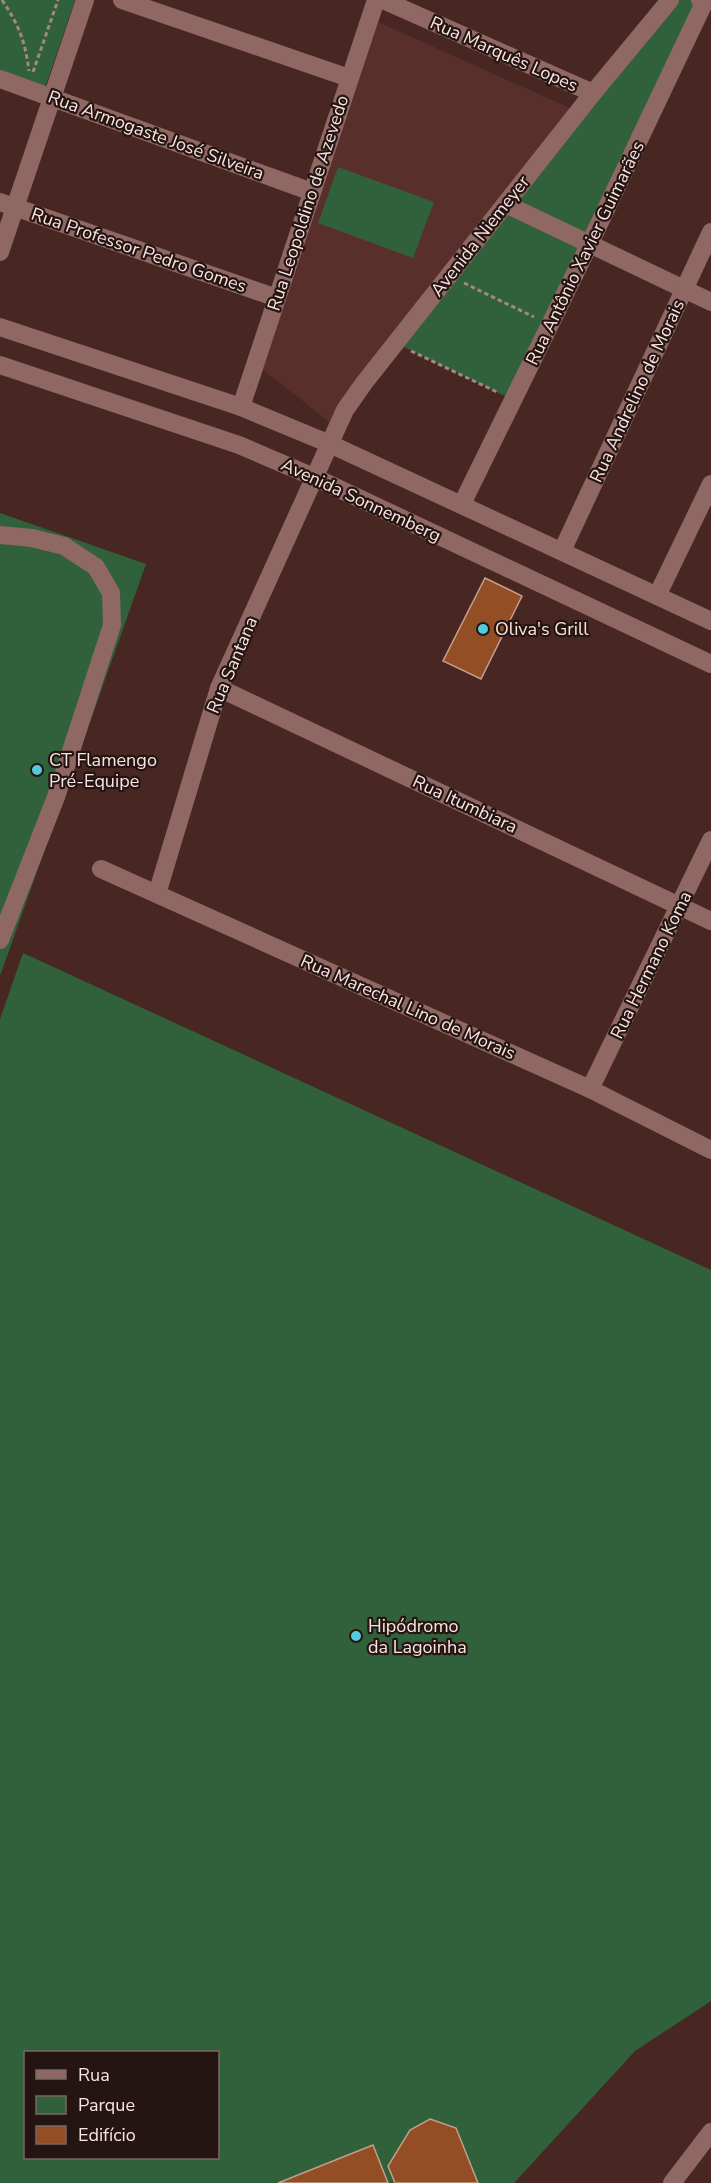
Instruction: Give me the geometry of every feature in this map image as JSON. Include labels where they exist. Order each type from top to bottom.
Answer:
[{"type":"street","points":[[0,252],[7,205],[51,96],[84,0]]},
{"type":"street","points":[[122,0],[349,78]]},
{"type":"street","name":"Rua Leopoldino de Azevedo","points":[[241,407],[376,0]]},
{"type":"street","name":"Rua Marquês Lopes","points":[[383,0],[593,93]]},
{"type":"street","name":"Rua Antônio Xavier Guimarães","points":[[462,504],[703,5],[700,0]]},
{"type":"street","name":"Avenida Niemeyer","points":[[316,478],[345,410],[364,383],[667,3]]},
{"type":"street","name":"Rua Armogaste José Silveira","points":[[0,79],[28,80],[51,96],[312,192]]},
{"type":"street","points":[[506,204],[711,302]]},
{"type":"street","name":"Rua Professor Pedro Gomes","points":[[7,205],[277,298]]},
{"type":"street","name":"Rua Andrelino de Morais","points":[[562,551],[711,232]]},
{"type":"street","name":"Avenida Sonnemberg","points":[[0,327],[241,407],[330,444],[462,504],[711,621]]},
{"type":"street","name":"Avenida Sonnemberg","points":[[0,365],[239,445],[316,478],[711,664]]},
{"type":"street","name":"Rua Santana","points":[[157,894],[219,688],[316,478]]},
{"type":"street","points":[[657,596],[711,484]]},
{"type":"street","points":[[0,535],[32,538],[64,546],[96,567],[111,593],[112,625],[56,797],[0,940]]},
{"type":"street","name":"Rua Itumbiara","points":[[219,688],[711,921]]},
{"type":"street","name":"Rua Hermano Koma","points":[[590,1089],[711,840]]},
{"type":"street","name":"Rua Marechal Lino de Morais","points":[[101,869],[590,1089],[711,1150]]},
{"type":"street","points":[[672,2183],[711,2132]]},
{"type":"path","points":[[2,0],[17,23],[26,46],[28,80]]},
{"type":"path","points":[[28,80],[33,72],[58,0]]},
{"type":"path","points":[[19,68],[28,80]]},
{"type":"path","points":[[449,276],[550,325]]},
{"type":"path","points":[[396,343],[513,400]]},
{"type":"shaded area","points":[[378,22],[570,108],[332,424],[263,370]]},
{"type":"green space","points":[[0,0],[75,0],[45,88],[0,72]]},
{"type":"green space","points":[[670,0],[700,0],[513,400],[396,343]]},
{"type":"green space","points":[[338,167],[434,202],[413,258],[318,223]]},
{"type":"green space","name":"CT Flamengo Pré-Equipe","points":[[0,513],[146,564],[0,976]]},
{"type":"green space","name":"Hipódromo da Lagoinha","points":[[23,953],[711,1270],[711,2001],[635,2051],[514,2183],[0,2183],[0,1019]]},
{"type":"building","name":"Oliva's Grill","points":[[485,578],[522,596],[481,679],[443,661]]},
{"type":"building","points":[[430,2119],[456,2128],[478,2183],[395,2183],[388,2166],[410,2130]]},
{"type":"building","points":[[373,2145],[388,2183],[278,2183]]},
{"type":"place","name":"Oliva's Grill","points":[[483,629]]},
{"type":"place","name":"CT Flamengo Pré-Equipe","points":[[37,770]]},
{"type":"place","name":"Hipódromo da Lagoinha","points":[[356,1636]]}]
